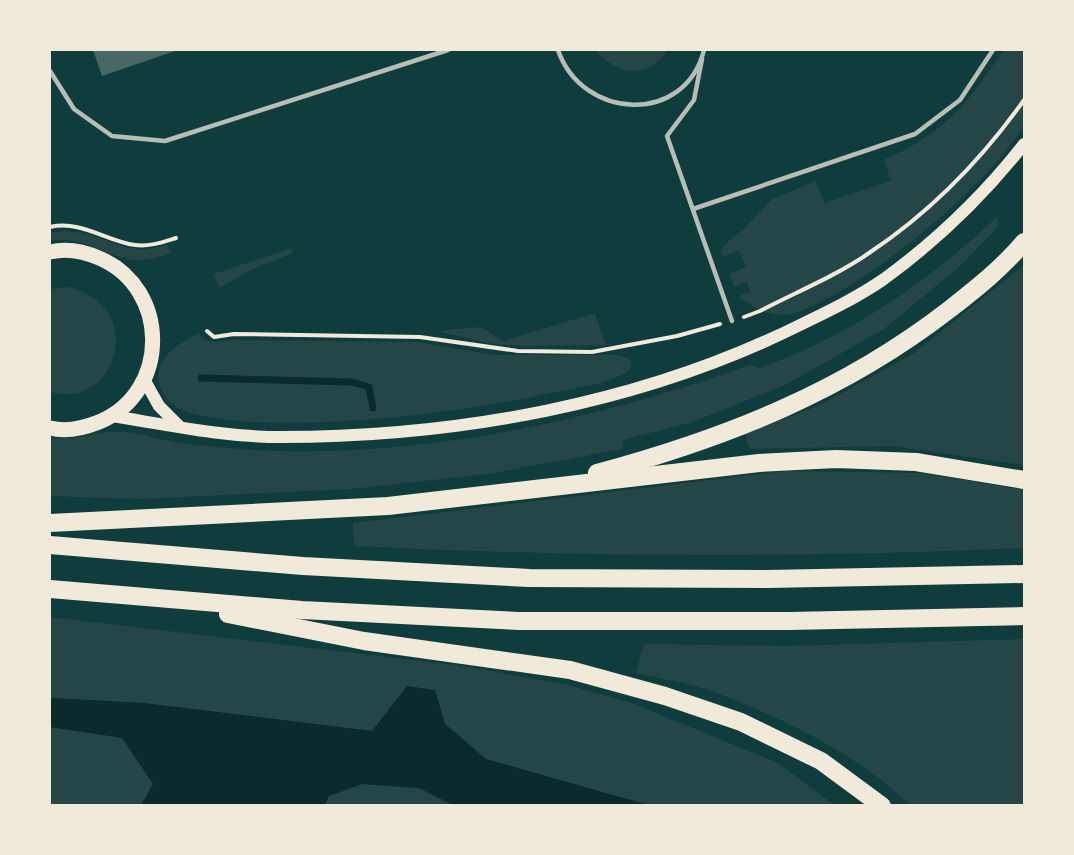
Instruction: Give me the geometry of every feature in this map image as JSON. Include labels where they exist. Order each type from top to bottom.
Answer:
[{"type":"highway","points":[[537,490],[652,458],[731,431],[797,404],[910,340],[1000,270],[1024,242]]},
{"type":"highway","points":[[50,523],[388,506],[759,463],[836,459],[916,462],[1024,480]]},
{"type":"highway","points":[[50,545],[303,566],[529,578],[768,579],[1024,574]]},
{"type":"highway","points":[[50,589],[150,599],[519,621],[789,621],[1024,616]]},
{"type":"highway","points":[[150,599],[364,641],[570,670],[665,696],[741,722],[821,761],[882,806]]},
{"type":"main road","points":[[112,416],[222,434],[279,437],[386,433],[485,422],[625,390],[678,375],[772,339],[842,305],[882,280],[935,239],[1003,172],[1024,144]]},
{"type":"main road","points":[[50,252],[58,250],[86,252],[112,263],[133,282],[148,306],[154,334],[153,358],[145,381],[130,401],[112,416],[85,427],[50,428]]},
{"type":"main road","points":[[145,381],[159,406],[180,427]]},
{"type":"lane","points":[[50,71],[74,109],[112,136],[165,141],[448,50]]},
{"type":"lane","points":[[558,50],[563,64],[577,83],[596,96],[614,104],[634,105],[654,102],[674,92],[690,77],[702,59]]},
{"type":"lane","points":[[704,50],[694,100],[668,136],[732,321]]},
{"type":"lane","points":[[693,209],[915,134],[960,100],[993,50]]},
{"type":"path","points":[[207,331],[214,337],[234,334],[420,337],[518,351],[592,352],[677,336],[732,321],[760,311],[868,254],[921,214],[980,157],[1024,100]]},
{"type":"path","points":[[50,227],[91,229],[134,245],[148,245],[176,238]]},
{"type":"shaded area","points":[[595,50],[668,50],[651,66],[632,71],[613,65]]},
{"type":"shaded area","points":[[1004,50],[1024,50],[1026,103],[1023,127],[1005,152],[952,207],[920,235],[853,284],[794,313],[779,315],[764,312],[739,296],[750,292],[747,282],[734,287],[729,274],[746,267],[739,250],[723,257],[721,252],[724,245],[744,229],[772,199],[816,181],[824,203],[891,181],[884,160],[924,139],[940,127],[966,101]]},
{"type":"shaded area","points":[[997,217],[999,226],[960,266],[884,329],[785,385],[693,422],[622,440],[623,449],[487,474],[351,489],[139,499],[50,496],[50,437],[68,438],[107,432],[126,432],[179,443],[279,451],[339,451],[399,447],[459,440],[578,417],[694,384],[750,365],[759,368],[825,340],[886,305],[943,264]]},
{"type":"shaded area","points":[[65,231],[88,234],[125,247],[142,250],[167,245],[172,253],[135,260],[83,243],[50,241],[50,233]]},
{"type":"shaded area","points":[[292,248],[293,253],[253,269],[219,288],[214,274]]},
{"type":"shaded area","points":[[1024,265],[1024,465],[893,446],[750,449],[745,434],[820,405],[914,353]]},
{"type":"shaded area","points":[[69,287],[94,299],[109,315],[116,335],[114,355],[106,373],[92,387],[73,394],[50,392],[50,289]]},
{"type":"shaded area","points":[[595,313],[606,345],[494,344],[435,331],[481,327],[503,341]]},
{"type":"shaded area","points":[[198,334],[213,342],[231,340],[418,342],[495,355],[613,355],[628,358],[631,363],[630,370],[604,382],[470,408],[355,421],[248,422],[192,413],[178,408],[167,399],[158,378],[160,368],[170,352]]},
{"type":"shaded area","points":[[784,471],[920,473],[1024,490],[1024,548],[689,555],[354,546],[353,523]]},
{"type":"shaded area","points":[[50,617],[464,666],[567,685],[629,702],[778,763],[834,805],[648,805],[486,759],[445,724],[435,690],[372,731],[143,703],[50,698]]},
{"type":"shaded area","points":[[1024,639],[1024,805],[910,805],[889,786],[841,752],[762,711],[708,690],[636,673],[644,644],[787,646]]},
{"type":"shaded area","points":[[407,686],[435,690],[445,724],[486,759],[648,805],[453,805],[419,788],[362,784],[329,796],[325,805],[141,805],[153,784],[122,738],[50,727],[50,698],[143,703],[372,731]]},
{"type":"shaded area","points":[[50,727],[122,737],[154,784],[141,805],[50,805]]},
{"type":"shaded area","points":[[362,784],[419,788],[453,805],[325,806],[329,796]]},
{"type":"building","points":[[93,50],[178,50],[102,76]]},
{"type":"waterway","points":[[201,378],[352,382],[369,387],[373,408]]}]
